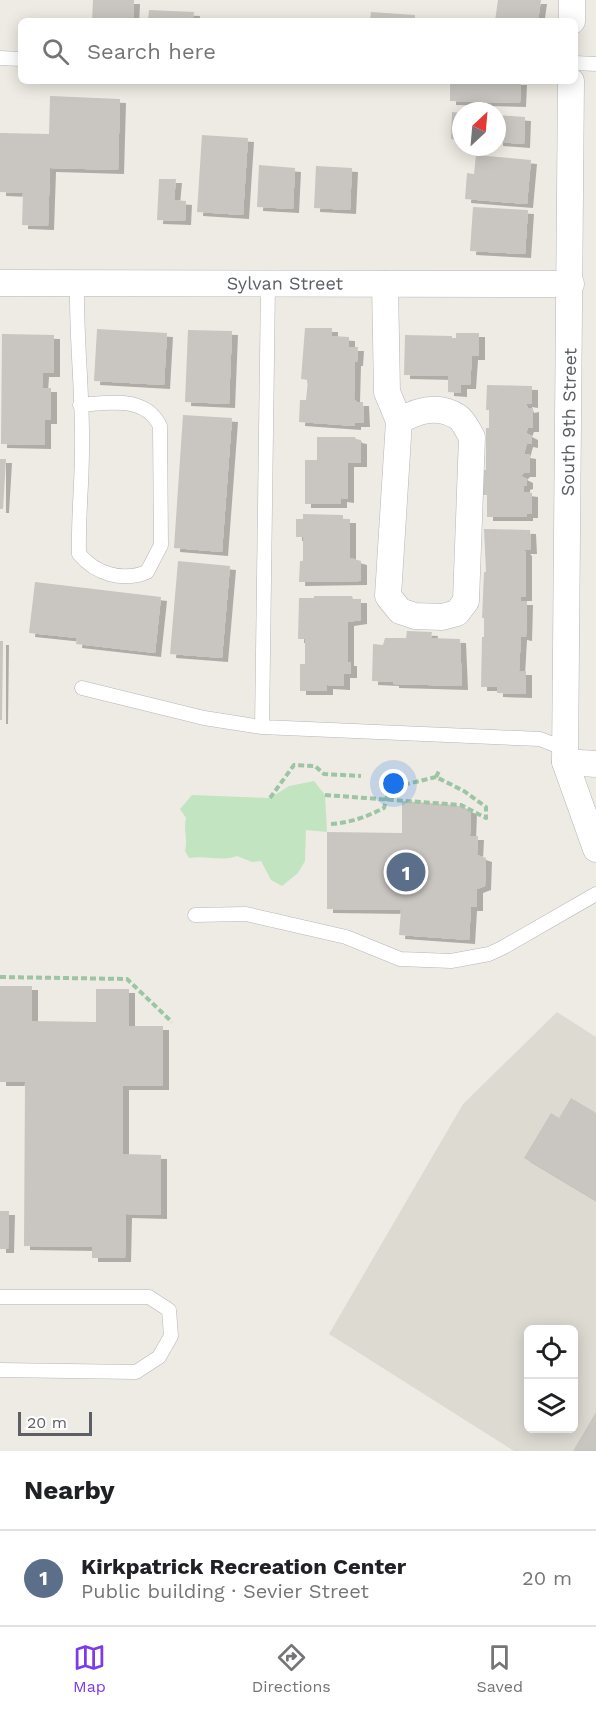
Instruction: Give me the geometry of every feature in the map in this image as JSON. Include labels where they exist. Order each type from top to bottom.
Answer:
[{"type":"street","points":[[572,0],[572,18]]},
{"type":"street","name":"South 9th Street","points":[[565,756],[571,84]]},
{"type":"street","name":"Sylvan Street","points":[[0,284],[570,284]]},
{"type":"street","points":[[385,284],[387,392],[399,421],[388,596],[400,611],[415,616],[442,617],[457,613],[466,601],[472,437],[458,417],[434,409],[414,412],[399,421]]},
{"type":"street","points":[[565,756],[596,764]]},
{"type":"street","points":[[565,756],[596,849]]},
{"type":"lane","points":[[0,58],[18,59]]},
{"type":"lane","points":[[578,63],[596,64]]},
{"type":"lane","points":[[76,284],[80,405],[82,448],[79,554],[88,565],[112,576],[135,576],[147,572],[161,545],[160,426],[155,417],[141,407],[120,402],[80,405]]},
{"type":"lane","points":[[262,727],[268,284]]},
{"type":"lane","points":[[82,688],[204,718],[262,727],[540,739],[565,756]]},
{"type":"lane","points":[[195,915],[246,914],[346,937],[400,959],[451,961],[489,954],[502,948],[596,894]]},
{"type":"lane","points":[[0,1297],[149,1297],[169,1310],[171,1336],[159,1357],[136,1372],[0,1370]]},
{"type":"path","points":[[270,798],[294,765],[315,766],[324,774],[361,776]]},
{"type":"path","points":[[436,777],[440,769]]},
{"type":"path","points":[[325,795],[387,800],[461,805],[486,818],[486,807],[464,791],[436,777],[399,786],[387,792],[387,800],[384,808],[372,814],[341,824],[331,824]]},
{"type":"path","points":[[0,977],[127,979],[172,1022]]},
{"type":"shaded area","points":[[557,1012],[596,1037],[596,1451],[514,1451],[329,1334],[463,1104]]},
{"type":"green space","points":[[314,781],[325,795],[327,832],[306,830],[305,861],[298,873],[282,886],[271,880],[261,861],[252,862],[237,856],[189,858],[185,851],[186,818],[180,809],[192,795],[270,798],[289,786]]},
{"type":"building","points":[[93,0],[134,0],[133,18],[92,18]]},
{"type":"building","points":[[498,0],[541,0],[538,18],[495,18]]},
{"type":"building","points":[[149,10],[194,12],[193,18],[148,18]]},
{"type":"building","points":[[371,12],[415,15],[415,18],[370,18]]},
{"type":"building","points":[[450,84],[521,84],[520,103],[450,101]]},
{"type":"building","points":[[50,96],[120,99],[118,170],[50,168],[48,226],[22,225],[23,193],[0,192],[0,133],[49,134]]},
{"type":"building","points":[[506,116],[525,117],[524,144],[506,143]]},
{"type":"building","points":[[202,135],[248,138],[243,215],[197,212]]},
{"type":"building","points":[[476,156],[531,160],[527,204],[465,199],[467,173],[474,174]]},
{"type":"building","points":[[259,165],[295,168],[293,209],[257,207]]},
{"type":"building","points":[[316,166],[352,168],[350,210],[314,208]]},
{"type":"building","points":[[159,179],[176,179],[174,200],[186,201],[185,221],[157,220]]},
{"type":"building","points":[[473,207],[528,210],[525,254],[470,251]]},
{"type":"building","points":[[305,328],[332,328],[332,336],[349,337],[349,347],[358,347],[357,362],[355,362],[354,399],[357,402],[363,402],[364,423],[355,423],[355,426],[299,422],[300,400],[306,400],[308,380],[301,379]]},
{"type":"building","points":[[97,329],[167,333],[164,385],[94,381]]},
{"type":"building","points":[[188,330],[232,331],[229,404],[185,402]]},
{"type":"building","points":[[456,333],[479,333],[479,356],[472,356],[470,385],[461,385],[461,393],[448,392],[448,376],[404,375],[405,335],[456,338]]},
{"type":"building","points":[[2,334],[54,335],[54,373],[43,373],[42,388],[51,388],[51,420],[45,420],[45,445],[1,444]]},
{"type":"building","points":[[487,385],[532,386],[532,404],[526,403],[528,409],[533,408],[533,428],[528,428],[526,433],[532,436],[532,444],[527,443],[524,454],[530,455],[530,473],[524,473],[521,476],[527,479],[524,492],[532,493],[532,514],[527,514],[527,517],[487,517],[487,495],[482,495],[483,470],[486,470],[486,428],[489,428],[489,410],[486,410]]},
{"type":"building","points":[[183,415],[232,418],[222,552],[174,548]]},
{"type":"building","points":[[317,437],[355,437],[361,440],[361,463],[348,463],[348,499],[341,498],[341,504],[305,504],[305,460],[317,460]]},
{"type":"building","points":[[0,459],[6,459],[3,509],[0,509]]},
{"type":"building","points":[[303,514],[343,515],[343,519],[350,519],[350,558],[361,561],[361,581],[299,582],[300,561],[303,561],[303,537],[296,537],[296,519],[303,519]]},
{"type":"building","points":[[484,529],[530,530],[531,550],[524,550],[526,552],[526,597],[521,597],[521,601],[527,601],[526,637],[521,636],[519,671],[526,671],[526,694],[497,693],[497,687],[481,687],[484,572],[486,572]]},
{"type":"building","points":[[178,561],[230,566],[222,658],[170,654]]},
{"type":"building","points":[[35,582],[161,597],[155,653],[76,644],[77,638],[29,633]]},
{"type":"building","points":[[314,596],[352,596],[353,599],[361,599],[361,620],[348,622],[348,662],[351,662],[351,674],[344,674],[344,686],[327,685],[327,691],[300,691],[300,664],[305,664],[305,639],[298,639],[299,598],[314,598]]},
{"type":"building","points":[[407,631],[432,632],[431,638],[460,639],[462,686],[393,684],[393,682],[372,681],[373,644],[383,645],[385,638],[406,638]]},
{"type":"building","points":[[0,641],[3,641],[2,720],[0,720]]},
{"type":"building","points":[[402,801],[455,805],[471,810],[470,836],[478,836],[477,855],[486,858],[485,886],[477,889],[477,907],[471,907],[469,940],[399,935],[401,910],[327,909],[327,832],[402,833]]},
{"type":"building","points":[[0,986],[32,986],[32,1021],[96,1022],[96,989],[129,989],[129,1026],[163,1026],[163,1086],[123,1086],[123,1154],[161,1155],[161,1215],[126,1214],[125,1258],[92,1258],[92,1247],[24,1246],[25,1082],[0,1082]]},
{"type":"building","points":[[571,1098],[596,1113],[596,1201],[524,1158],[551,1113],[559,1118]]},
{"type":"building","points":[[0,1211],[9,1211],[8,1249],[0,1249]]},
{"type":"building","points":[[596,1412],[596,1451],[573,1451]]},
{"type":"place","name":"Kirkpatrick Recreation Center","points":[[406,872]]}]
